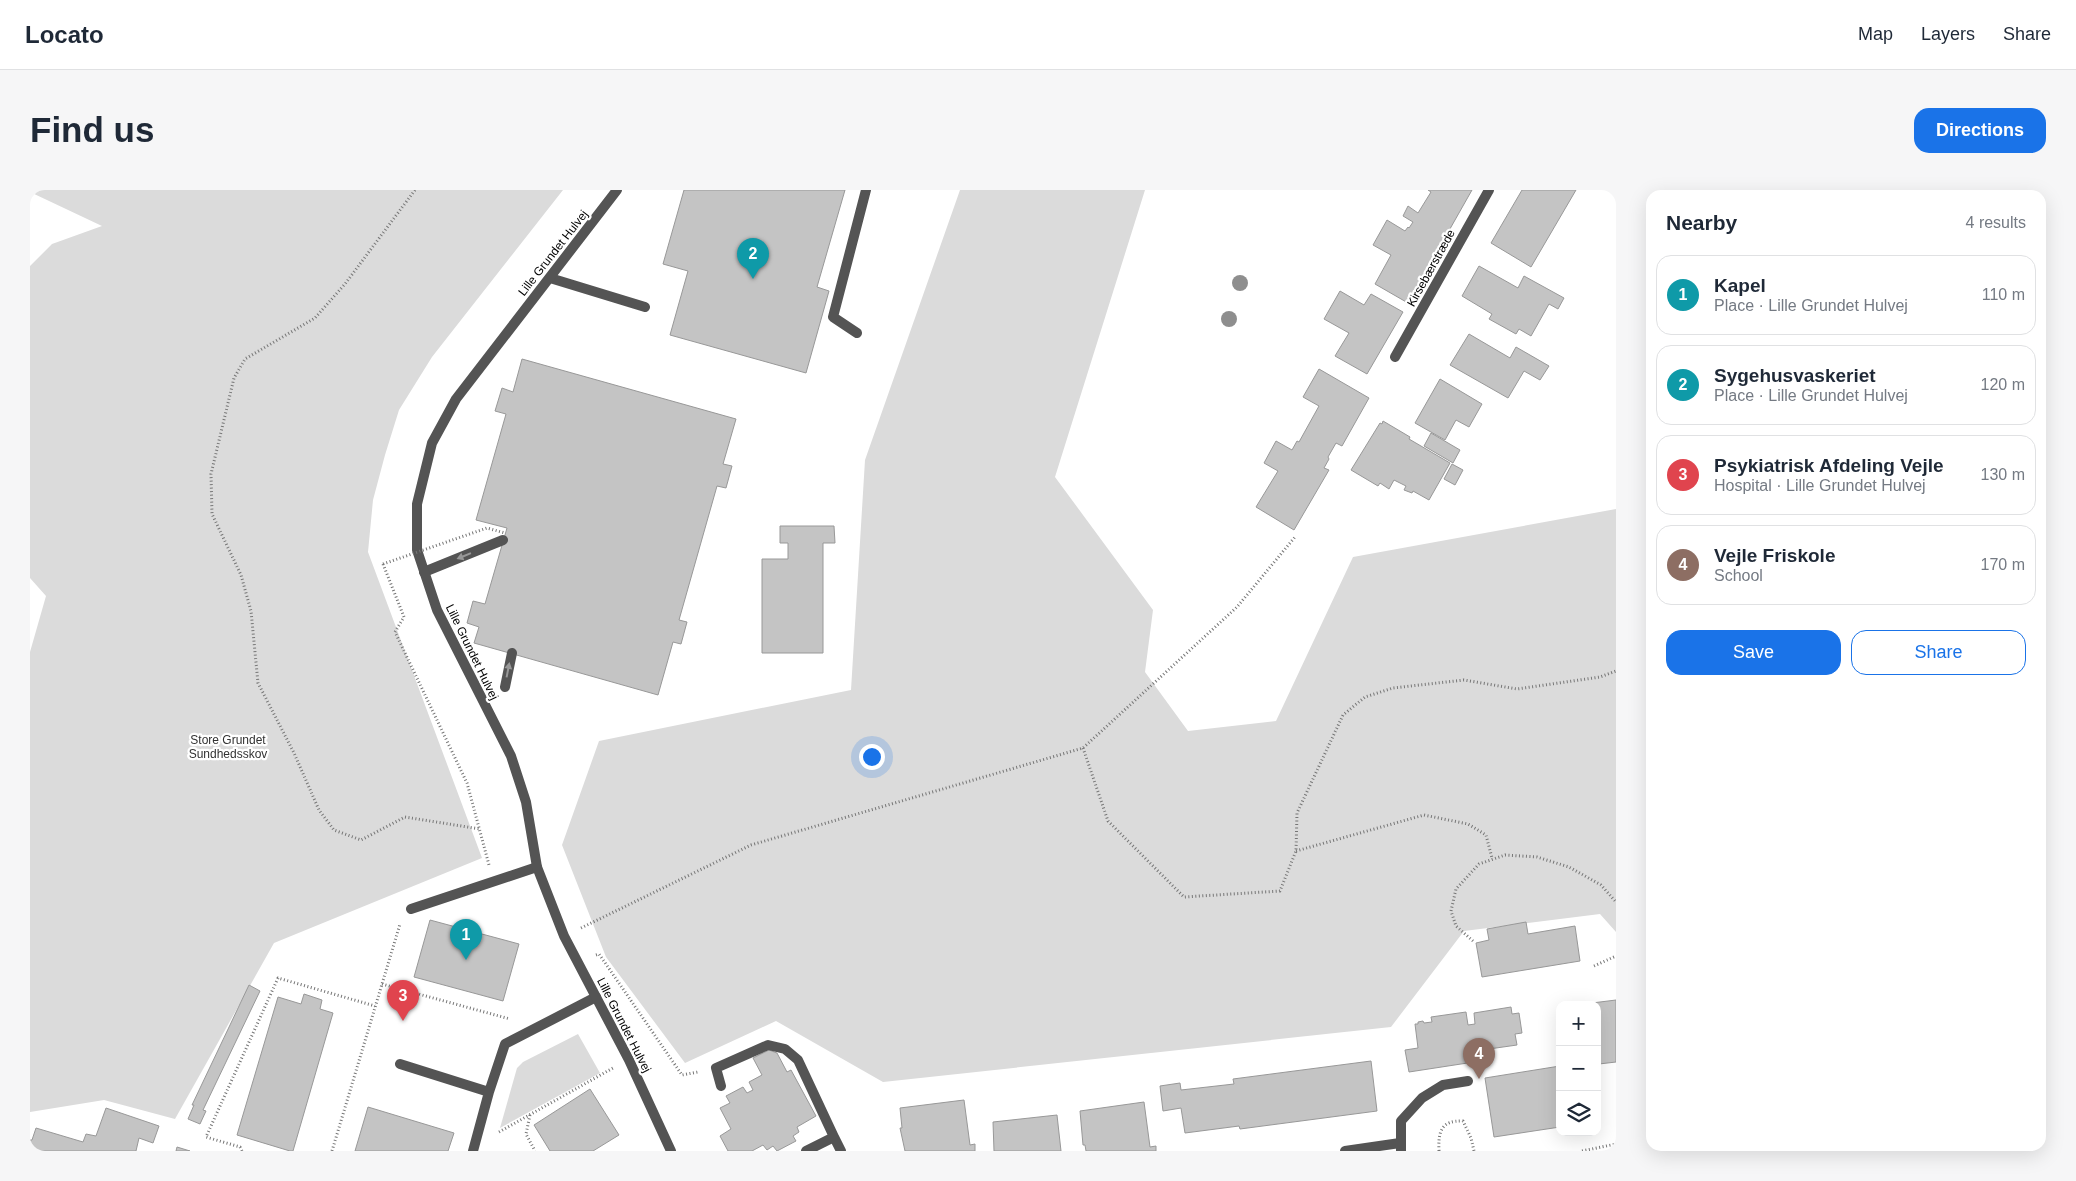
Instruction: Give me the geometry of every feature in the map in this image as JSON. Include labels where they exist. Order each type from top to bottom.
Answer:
[{"type":"street","name":"Lille Grundet Hulvej","points":[[617,190],[456,399],[432,443],[418,504],[417,550],[437,610],[511,756],[526,802],[537,867],[564,936],[629,1060],[671,1151]]},
{"type":"street","points":[[857,333],[832,316],[866,190]]},
{"type":"street","name":"Kirsebærstræde","points":[[1395,357],[1489,190]]},
{"type":"street","points":[[550,278],[645,307]]},
{"type":"street","points":[[424,572],[504,537]]},
{"type":"street","points":[[505,687],[512,654]]},
{"type":"street","points":[[411,909],[537,867]]},
{"type":"street","points":[[474,1148],[489,1092],[505,1044],[596,997]]},
{"type":"street","points":[[722,1086],[716,1068],[768,1045],[785,1049],[798,1060],[841,1151]]},
{"type":"street","points":[[400,1064],[489,1092]]},
{"type":"street","points":[[1345,1151],[1400,1147],[1401,1121],[1422,1098],[1443,1085],[1468,1081]]},
{"type":"street","points":[[806,1151],[834,1137]]},
{"type":"path","points":[[415,190],[344,284],[315,318],[245,359],[234,378],[211,474],[212,514],[241,575],[251,611],[258,683],[294,752],[319,810],[334,830],[361,840],[405,816],[480,829]]},
{"type":"path","points":[[494,882],[467,782],[395,632],[404,617],[383,564],[487,528],[504,537]]},
{"type":"path","points":[[564,936],[751,845],[1083,748],[1237,607],[1295,537]]},
{"type":"path","points":[[1083,748],[1108,822],[1184,897],[1280,891],[1296,851],[1298,813],[1343,715],[1365,697],[1393,688],[1464,680],[1517,689],[1600,677],[1616,671]]},
{"type":"path","points":[[1296,851],[1424,815],[1468,824],[1486,835],[1492,858]]},
{"type":"path","points":[[1474,941],[1456,926],[1451,911],[1456,889],[1479,864],[1492,858],[1521,854],[1569,867],[1602,885],[1616,902]]},
{"type":"path","points":[[332,1151],[398,927],[411,909]]},
{"type":"path","points":[[578,962],[599,954],[682,1075],[716,1068]]},
{"type":"path","points":[[1594,966],[1616,956]]},
{"type":"path","points":[[242,1151],[240,1147],[206,1136],[278,978],[375,1006]]},
{"type":"path","points":[[382,984],[506,1017],[529,1032]]},
{"type":"path","points":[[474,1148],[530,1114],[629,1060]]},
{"type":"path","points":[[530,1114],[526,1134],[536,1151]]},
{"type":"path","points":[[1439,1151],[1438,1138],[1442,1128],[1452,1121],[1463,1121],[1471,1138],[1474,1151]]},
{"type":"path","points":[[1582,1151],[1616,1144]]},
{"type":"green space","name":"Store Grundet Sundhedsskov","points":[[30,190],[563,190],[432,357],[399,410],[373,500],[368,552],[482,858],[274,943],[175,1119],[104,1100],[30,1112],[30,652],[46,596],[30,578],[30,266],[52,244],[102,226],[30,192]]},
{"type":"green space","points":[[960,190],[1145,190],[1055,477],[1153,610],[1145,672],[1188,731],[1276,721],[1353,557],[1616,509],[1616,932],[1600,914],[1464,931],[1391,1027],[883,1082],[776,1021],[685,1063],[606,957],[562,845],[599,741],[851,690],[865,460]]},
{"type":"green space","points":[[578,1034],[600,1073],[500,1128],[517,1068],[523,1062]]},
{"type":"building","points":[[684,190],[845,190],[817,287],[829,291],[806,373],[670,335],[688,271],[663,264]]},
{"type":"building","points":[[1428,190],[1472,190],[1408,303],[1375,284],[1391,255],[1373,245],[1387,220],[1405,231],[1409,228],[1413,222],[1403,216],[1408,206],[1418,213],[1431,192]]},
{"type":"building","points":[[1522,190],[1576,190],[1531,267],[1491,243]]},
{"type":"building","points":[[1479,266],[1518,288],[1524,276],[1564,298],[1558,309],[1549,304],[1531,336],[1519,329],[1516,334],[1489,319],[1492,314],[1462,296]]},
{"type":"building","points":[[1340,291],[1364,305],[1371,294],[1403,312],[1367,374],[1335,356],[1349,333],[1324,319]]},
{"type":"building","points":[[1469,334],[1510,358],[1516,347],[1549,366],[1540,380],[1524,371],[1508,398],[1450,365]]},
{"type":"building","points":[[522,359],[736,419],[723,464],[732,466],[726,488],[717,486],[679,620],[687,622],[681,644],[673,642],[658,695],[474,643],[479,627],[467,623],[473,601],[485,604],[507,528],[476,520],[506,414],[495,411],[502,388],[513,392]]},
{"type":"building","points":[[1319,369],[1369,398],[1342,446],[1336,443],[1328,457],[1329,459],[1324,468],[1329,470],[1294,530],[1256,507],[1278,471],[1264,463],[1276,441],[1292,450],[1297,441],[1299,442],[1319,406],[1303,397]]},
{"type":"building","points":[[1440,379],[1482,404],[1469,427],[1456,420],[1445,440],[1415,423]]},
{"type":"building","points":[[1383,421],[1450,463],[1429,500],[1413,491],[1412,493],[1404,490],[1406,486],[1394,480],[1389,489],[1380,483],[1378,486],[1351,470]]},
{"type":"building","points":[[1431,433],[1460,450],[1453,463],[1424,446]]},
{"type":"building","points":[[1452,464],[1463,470],[1455,485],[1444,479]]},
{"type":"building","points":[[780,526],[834,526],[835,543],[823,543],[823,653],[762,653],[762,559],[788,559],[788,543],[780,543]]},
{"type":"building","points":[[430,920],[519,944],[503,1001],[414,977]]},
{"type":"building","points":[[1526,922],[1528,934],[1575,926],[1580,961],[1482,977],[1476,943],[1489,940],[1487,929]]},
{"type":"building","points":[[249,985],[260,991],[203,1110],[206,1111],[200,1124],[188,1119],[194,1105],[192,1105]]},
{"type":"building","points":[[304,994],[322,1000],[320,1009],[333,1013],[293,1151],[290,1151],[237,1135],[278,997],[301,1004]]},
{"type":"building","points":[[1616,1000],[1616,1062],[1601,1064],[1601,1002]]},
{"type":"building","points":[[1511,1007],[1512,1014],[1519,1013],[1522,1033],[1515,1034],[1517,1045],[1482,1050],[1483,1056],[1473,1058],[1474,1062],[1409,1072],[1405,1050],[1418,1048],[1415,1024],[1418,1024],[1418,1022],[1432,1022],[1431,1017],[1466,1012],[1468,1025],[1475,1024],[1474,1013]]},
{"type":"building","points":[[769,1050],[777,1053],[787,1072],[791,1070],[816,1116],[797,1127],[799,1132],[793,1136],[796,1141],[777,1151],[773,1146],[767,1150],[763,1145],[752,1151],[728,1151],[720,1136],[731,1129],[720,1108],[730,1103],[726,1096],[743,1087],[747,1093],[753,1090],[749,1082],[762,1075],[753,1058]]},
{"type":"building","points":[[1371,1061],[1377,1111],[1240,1129],[1239,1126],[1185,1133],[1181,1108],[1163,1111],[1160,1086],[1180,1083],[1181,1090],[1234,1084],[1233,1079]]},
{"type":"building","points":[[1556,1067],[1556,1128],[1494,1137],[1485,1078]]},
{"type":"building","points":[[590,1089],[619,1135],[593,1151],[550,1151],[534,1125]]},
{"type":"building","points":[[964,1100],[970,1145],[975,1144],[975,1151],[905,1151],[900,1128],[902,1128],[900,1108]]},
{"type":"building","points":[[1144,1102],[1150,1147],[1156,1146],[1156,1151],[1086,1151],[1085,1145],[1083,1145],[1080,1111]]},
{"type":"building","points":[[368,1107],[454,1133],[448,1151],[355,1151]]},
{"type":"building","points":[[106,1108],[159,1126],[153,1143],[139,1138],[136,1151],[30,1151],[30,1140],[32,1140],[36,1128],[83,1142],[86,1134],[96,1136]]},
{"type":"building","points":[[1057,1115],[1061,1151],[994,1151],[993,1122]]},
{"type":"building","points":[[177,1147],[190,1151],[176,1151]]},
{"type":"place","name":"Sygehusvaskeriet","points":[[753,279]]},
{"type":"place","name":"Kapel","points":[[466,960]]},
{"type":"place","name":"Psykiatrisk Afdeling Vejle","points":[[403,1021]]},
{"type":"place","name":"Vejle Friskole","points":[[1479,1079]]}]
